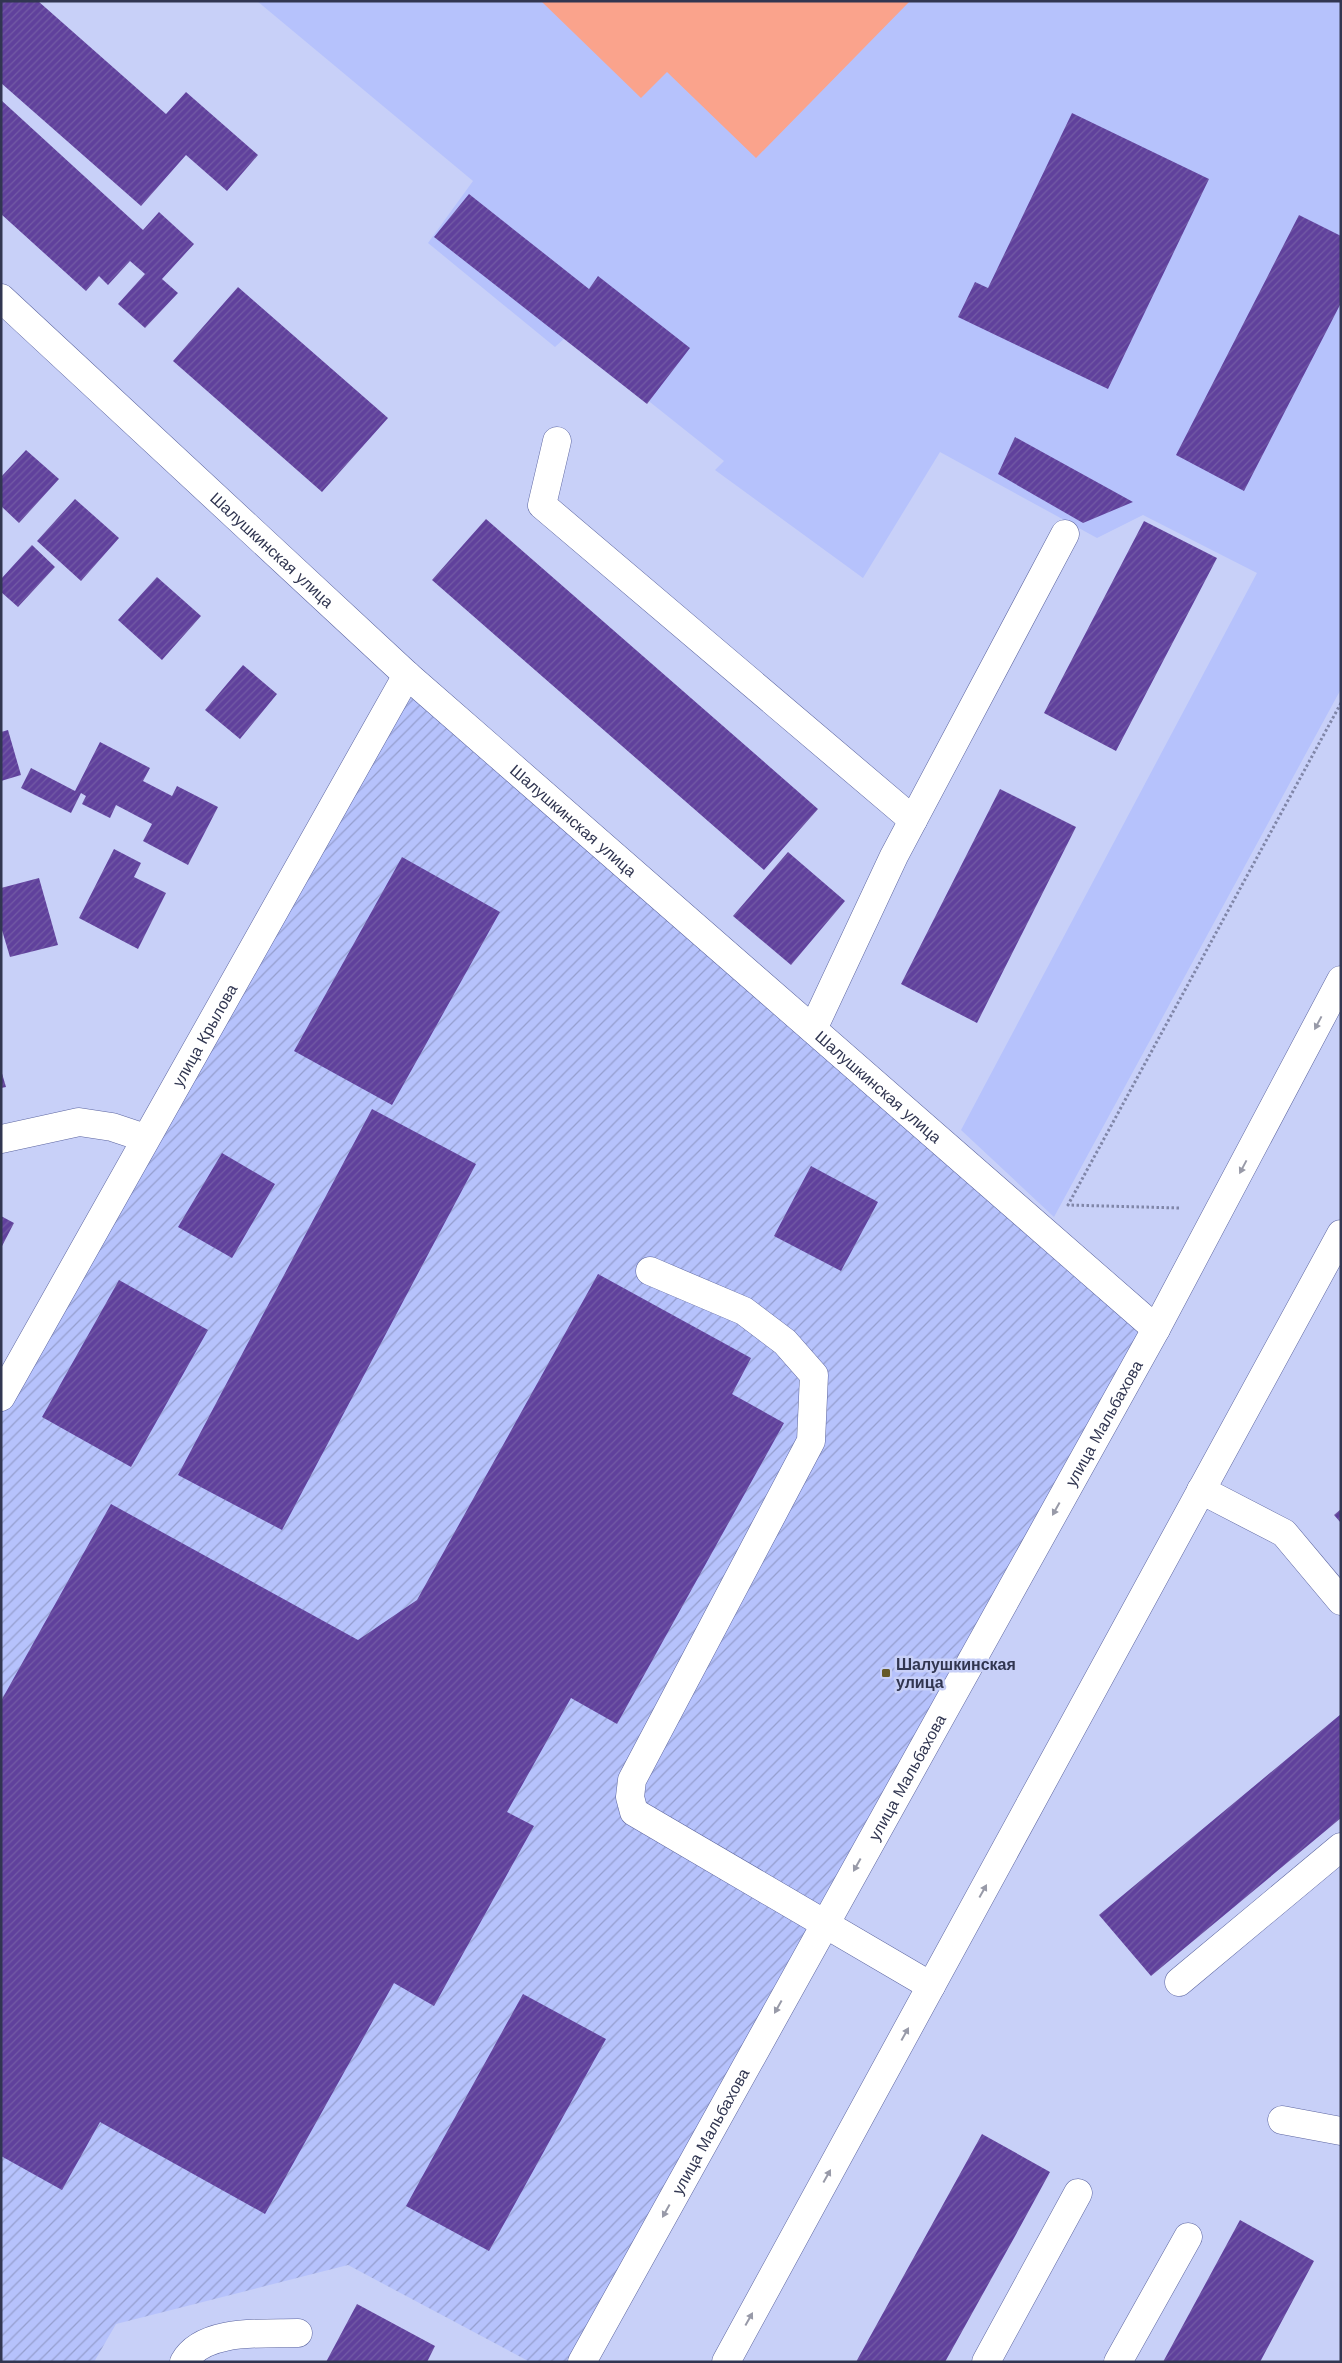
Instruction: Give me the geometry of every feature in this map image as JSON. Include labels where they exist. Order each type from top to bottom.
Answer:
[{"type":"main road","name":"Шалушкинская улица","points":[[1,298],[407,675],[1156,1329]]},
{"type":"main road","points":[[557,441],[542,505],[913,820]]},
{"type":"main road","points":[[813,1029],[913,820],[1065,534]]},
{"type":"main road","name":"улица Крылова","points":[[1,1397],[407,675]]},
{"type":"main road","name":"улица Мальбахова","points":[[582,2362],[1156,1329],[1341,980]]},
{"type":"main road","points":[[1,1139],[79,1122],[112,1127],[145,1138]]},
{"type":"main road","points":[[726,2362],[1341,1234]]},
{"type":"main road","points":[[650,1271],[744,1311],[785,1342],[814,1375],[811,1441],[632,1780],[630,1797],[634,1812],[931,1986]]},
{"type":"main road","points":[[1201,1490],[1284,1533],[1341,1601]]},
{"type":"main road","points":[[1179,1982],[1341,1847]]},
{"type":"main road","points":[[1282,2120],[1341,2131]]},
{"type":"main road","points":[[986,2362],[1078,2193]]},
{"type":"main road","points":[[1118,2362],[1188,2237]]},
{"type":"main road","points":[[184,2362],[190,2351],[227,2335],[298,2333]]},
{"type":"path","points":[[1184,1208],[1068,1205],[1341,703]]},
{"type":"shaded area","points":[[257,1],[1341,1],[1341,689],[1054,1217],[961,1130],[1257,573],[1143,515],[1097,538],[940,452],[863,578],[715,470],[724,461],[567,336],[555,347],[428,243],[473,181]]},
{"type":"shaded area","points":[[541,1],[910,1],[756,158],[667,72],[641,98]]},
{"type":"shaded area","points":[[407,675],[1156,1329],[582,2362],[530,2362],[348,2265],[116,2324],[94,2362],[1,2362],[1,1397]]},
{"type":"building","points":[[1,1],[38,1],[166,114],[186,92],[258,155],[227,191],[186,155],[141,206],[1,83]]},
{"type":"building","points":[[1,100],[143,230],[159,212],[194,244],[162,279],[178,293],[145,328],[118,304],[145,274],[130,261],[108,285],[99,276],[86,291],[1,214]]},
{"type":"building","points":[[1072,113],[1209,179],[1108,389],[958,317],[975,282],[988,288]]},
{"type":"building","points":[[469,194],[589,289],[598,276],[690,348],[647,404],[434,237]]},
{"type":"building","points":[[1299,215],[1341,236],[1341,303],[1244,491],[1176,455]]},
{"type":"building","points":[[238,287],[388,418],[322,492],[173,361]]},
{"type":"building","points":[[1015,437],[1133,502],[1083,523],[998,474]]},
{"type":"building","points":[[26,450],[59,479],[19,523],[1,506],[1,477]]},
{"type":"building","points":[[75,499],[119,538],[81,581],[37,541]]},
{"type":"building","points":[[486,519],[818,809],[764,870],[432,580]]},
{"type":"building","points":[[1144,521],[1217,558],[1116,751],[1044,713]]},
{"type":"building","points":[[32,545],[55,567],[18,607],[1,592],[1,579]]},
{"type":"building","points":[[157,577],[201,616],[162,660],[118,620]]},
{"type":"building","points":[[243,665],[277,694],[240,739],[205,710]]},
{"type":"building","points":[[8,730],[21,775],[1,781],[1,732]]},
{"type":"building","points":[[100,742],[150,768],[143,781],[172,796],[177,786],[218,807],[188,865],[143,841],[152,824],[116,805],[110,818],[82,804],[86,796],[81,793],[71,813],[21,788],[31,768],[75,791]]},
{"type":"building","points":[[1000,789],[1076,827],[977,1023],[901,984]]},
{"type":"building","points":[[114,849],[141,863],[134,877],[166,893],[138,949],[79,918]]},
{"type":"building","points":[[788,852],[845,901],[791,965],[733,916]]},
{"type":"building","points":[[402,857],[500,912],[392,1105],[294,1051]]},
{"type":"building","points":[[39,878],[58,945],[10,957],[1,927],[1,888]]},
{"type":"building","points":[[1,1070],[6,1087],[1,1088]]},
{"type":"building","points":[[372,1109],[476,1164],[282,1530],[178,1475]]},
{"type":"building","points":[[222,1153],[275,1184],[232,1258],[178,1227]]},
{"type":"building","points":[[811,1166],[878,1202],[841,1271],[774,1236]]},
{"type":"building","points":[[1,1216],[14,1223],[1,1248]]},
{"type":"building","points":[[598,1274],[751,1358],[732,1394],[784,1423],[617,1724],[571,1698],[507,1812],[534,1826],[434,2006],[394,1983],[265,2214],[100,2122],[62,2190],[1,2156],[1,1701],[111,1504],[358,1640],[417,1600]]},
{"type":"building","points":[[119,1280],[208,1330],[131,1467],[42,1417]]},
{"type":"building","points":[[1341,1509],[1341,1523],[1334,1515]]},
{"type":"building","points":[[1341,1714],[1341,1818],[1151,1976],[1099,1915]]},
{"type":"building","points":[[523,1994],[606,2039],[489,2251],[406,2206]]},
{"type":"building","points":[[982,2134],[1050,2172],[1014,2238],[945,2362],[856,2362]]},
{"type":"building","points":[[1240,2220],[1314,2261],[1260,2362],[1163,2362]]},
{"type":"building","points":[[357,2304],[435,2346],[427,2362],[326,2362]]},
{"type":"place","name":"Шалушкинская улица","points":[[886,1673]]}]
